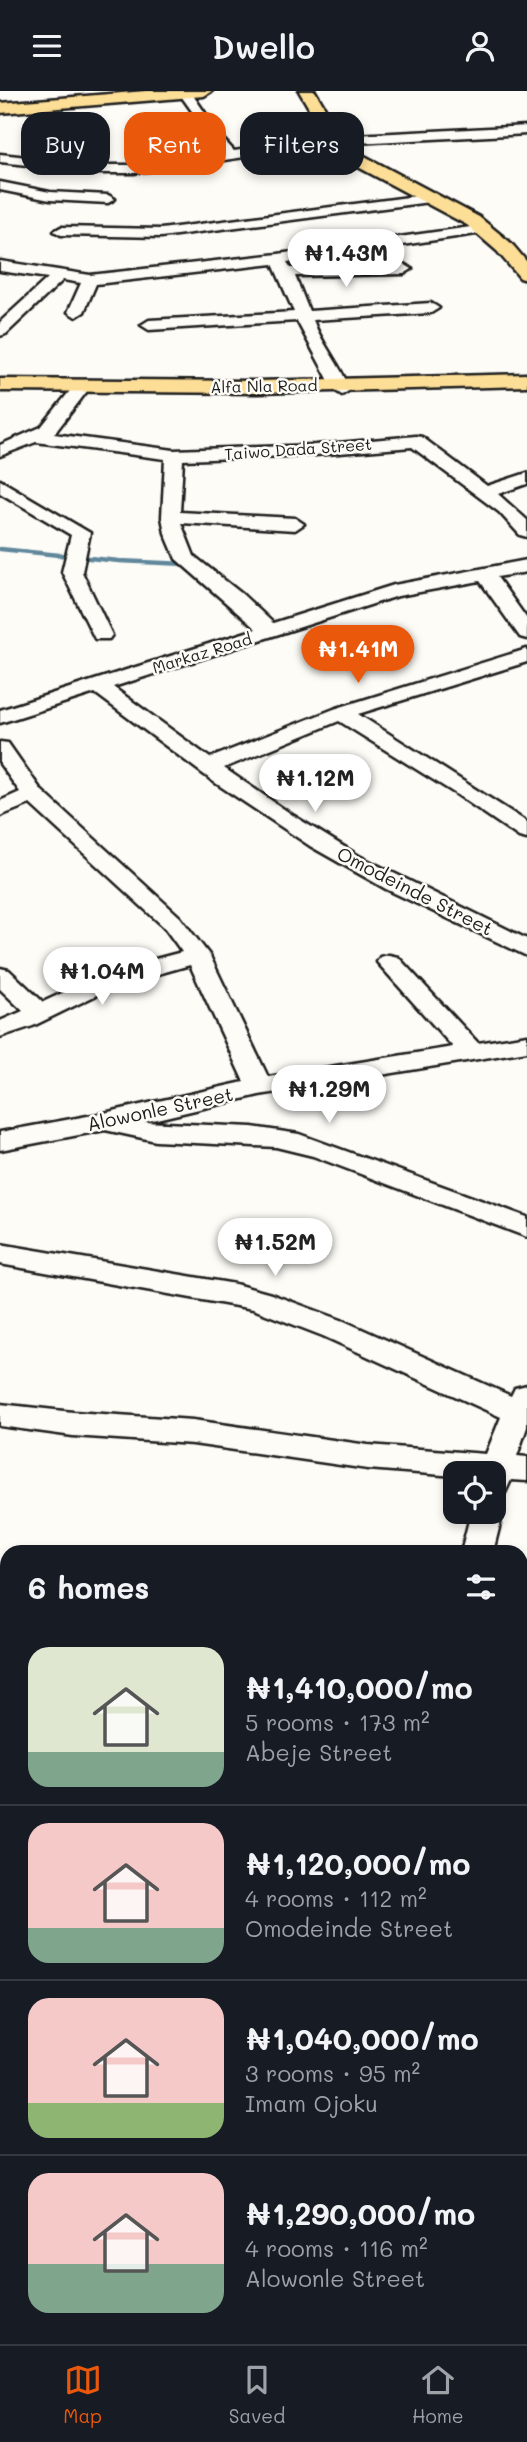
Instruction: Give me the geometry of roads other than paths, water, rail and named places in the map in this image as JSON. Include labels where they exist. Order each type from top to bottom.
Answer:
[{"type":"main road","points":[[0,108],[204,91]]},
{"type":"main road","points":[[307,91],[320,112]]},
{"type":"main road","points":[[364,164],[432,198],[485,229],[527,274]]},
{"type":"main road","name":"Alfa Nla Road","points":[[0,388],[341,387],[527,382]]},
{"type":"street","points":[[185,93],[218,142],[232,156]]},
{"type":"street","points":[[364,140],[525,134]]},
{"type":"street","points":[[110,169],[134,169],[240,155]]},
{"type":"street","points":[[0,158],[21,160]]},
{"type":"street","points":[[0,186],[68,214],[162,233],[432,198]]},
{"type":"street","points":[[53,246],[68,214],[108,199]]},
{"type":"street","points":[[155,215],[162,233]]},
{"type":"street","points":[[282,266],[485,229]]},
{"type":"street","points":[[0,266],[38,266],[60,275],[90,280],[282,266],[404,269]]},
{"type":"street","points":[[282,266],[311,336],[341,387]]},
{"type":"street","points":[[0,330],[60,275]]},
{"type":"street","points":[[76,312],[90,280]]},
{"type":"street","points":[[12,300],[31,304]]},
{"type":"street","points":[[149,325],[431,308]]},
{"type":"street","points":[[0,451],[38,437],[54,424],[81,388]]},
{"type":"street","name":"Taiwo Dada Street","points":[[38,437],[174,455],[315,450],[412,440],[505,508],[526,529]]},
{"type":"street","points":[[174,455],[171,517],[177,542],[186,559],[271,632]]},
{"type":"street","points":[[485,493],[527,478]]},
{"type":"street","points":[[0,485],[81,533],[72,572],[102,635]]},
{"type":"street","points":[[171,517],[295,524]]},
{"type":"street","name":"Markaz Road","points":[[0,717],[394,591],[527,566]]},
{"type":"street","points":[[485,574],[527,633]]},
{"type":"street","points":[[208,766],[341,713],[527,655]]},
{"type":"street","name":"Omodeinde Street","points":[[98,686],[273,813],[355,863],[527,949]]},
{"type":"street","points":[[341,713],[464,789],[527,832]]},
{"type":"street","points":[[0,748],[33,795],[136,886],[172,922],[198,956],[260,1087]]},
{"type":"street","points":[[0,809],[33,795]]},
{"type":"street","points":[[0,1029],[40,1013],[94,985],[138,969],[198,956]]},
{"type":"street","points":[[389,962],[472,1052]]},
{"type":"street","points":[[0,975],[40,1013]]},
{"type":"street","name":"Alowonle Street","points":[[0,1141],[104,1122],[260,1087],[527,1043]]},
{"type":"street","points":[[104,1122],[153,1132],[260,1136],[303,1143],[323,1148],[344,1160],[527,1227]]},
{"type":"street","points":[[0,1254],[210,1289],[271,1303],[359,1338],[428,1372],[522,1403],[506,1474]]},
{"type":"street","points":[[0,1415],[73,1424],[193,1432],[443,1466]]},
{"type":"street","points":[[479,1545],[484,1524]]},
{"type":"waterway","points":[[0,549],[119,561],[186,564]]}]
